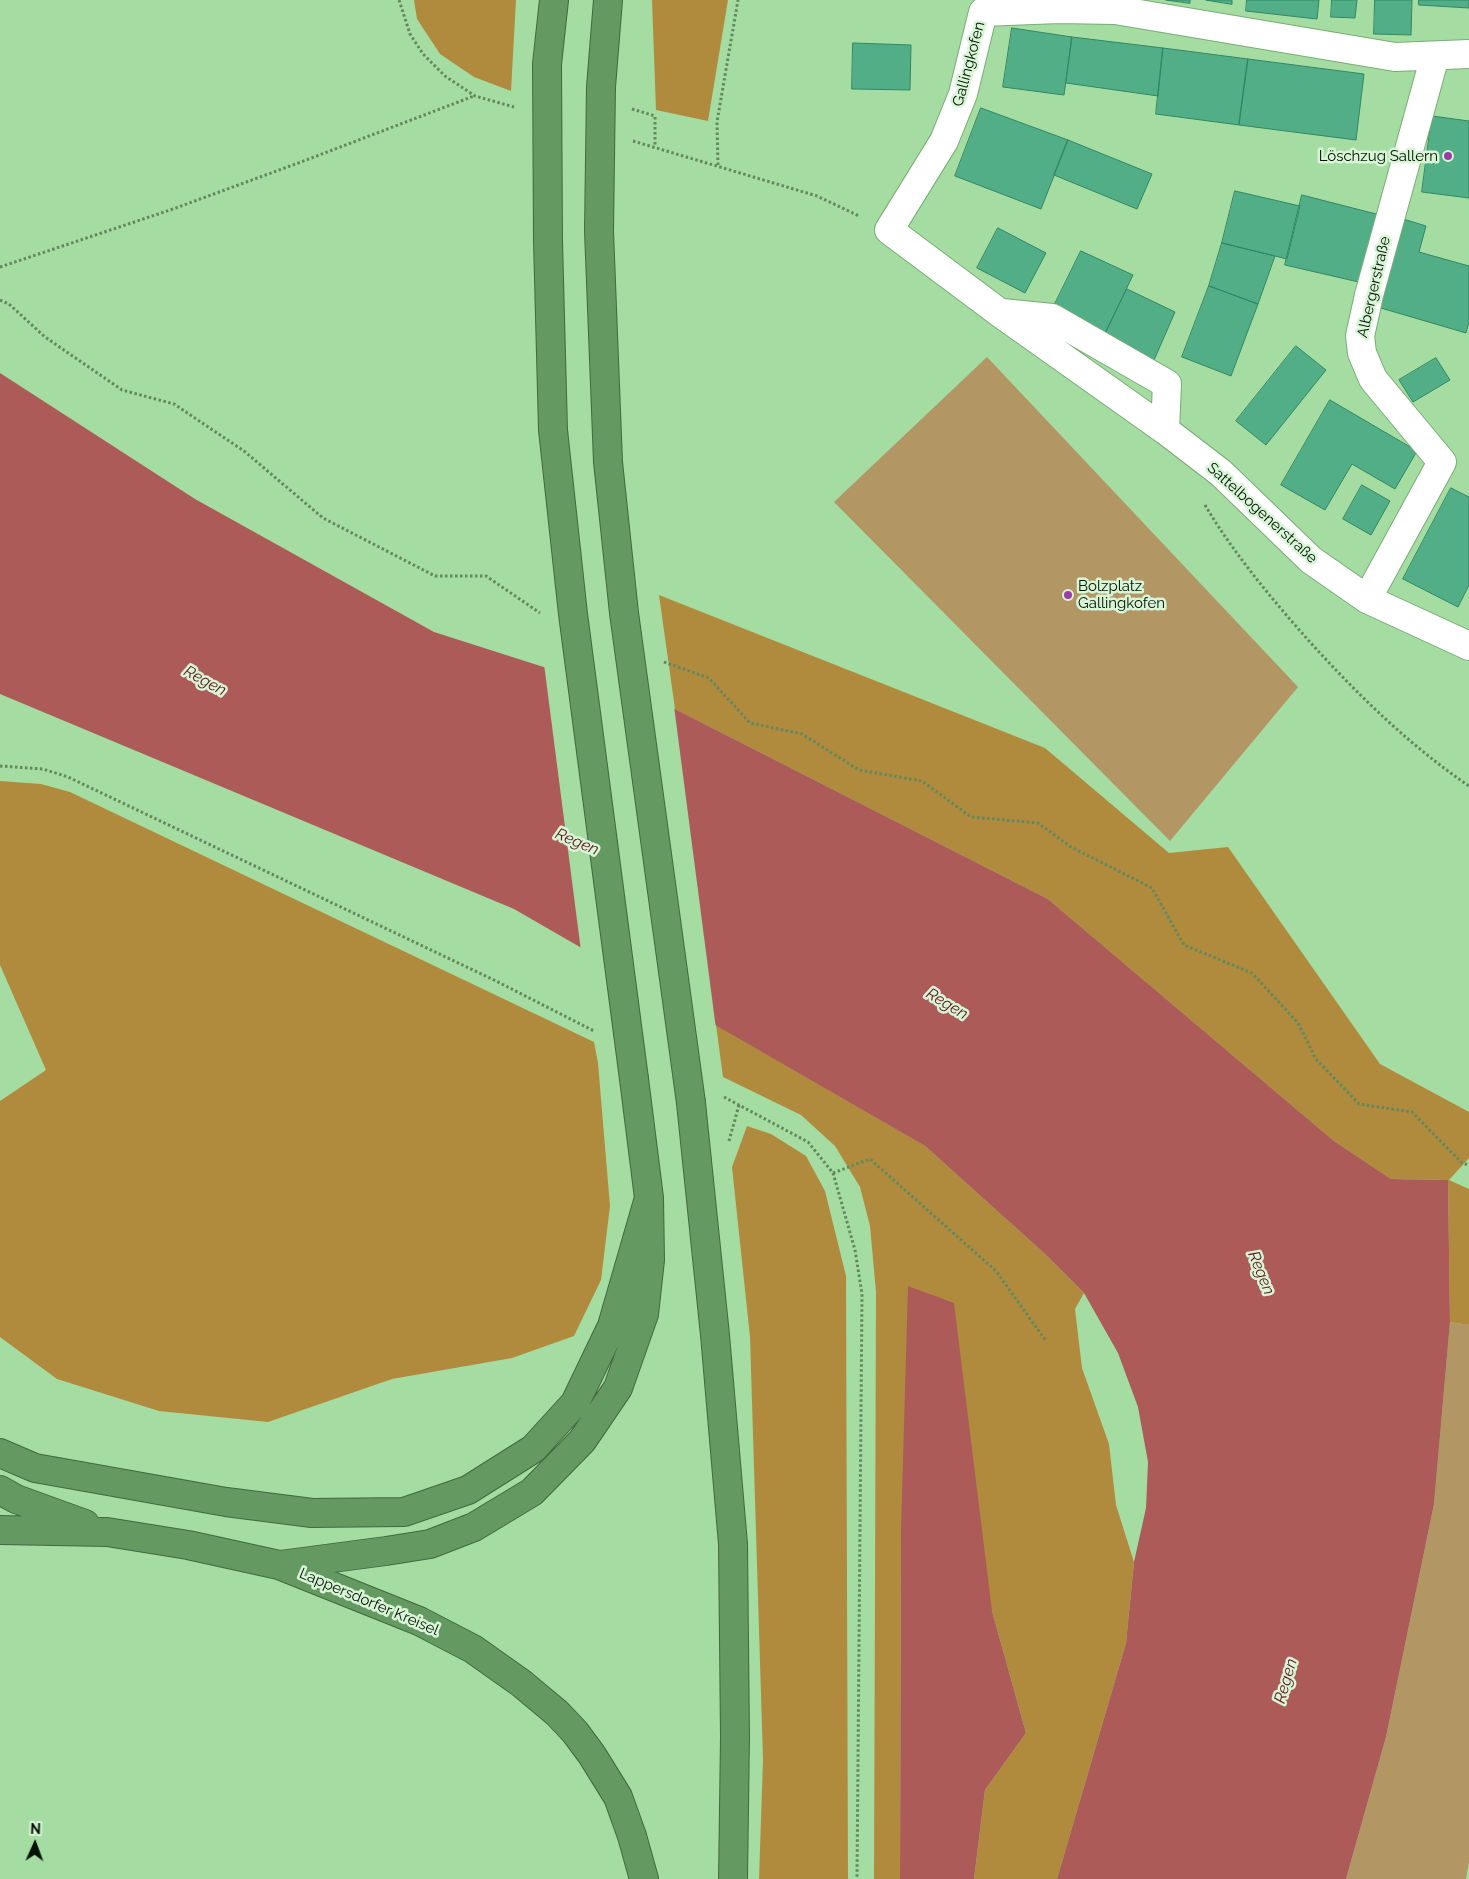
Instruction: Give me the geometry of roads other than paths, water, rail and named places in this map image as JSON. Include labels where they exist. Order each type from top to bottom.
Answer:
[{"type":"highway","points":[[279,1565],[430,1544],[474,1527],[532,1492],[582,1441],[618,1388],[644,1314],[650,1260],[649,1198],[573,614],[553,430],[548,241],[547,64],[554,0]]},
{"type":"highway","points":[[608,0],[601,87],[599,231],[608,462],[624,613],[691,1103],[715,1335],[733,1544],[735,1737],[733,1879]]},
{"type":"highway","points":[[0,1453],[35,1468],[226,1502],[312,1513],[404,1512],[468,1490],[533,1449],[575,1403],[612,1326],[649,1198]]},
{"type":"highway","points":[[0,1490],[16,1499],[108,1532]]},
{"type":"highway","name":"Lappersdorfer Kreisel","points":[[0,1530],[108,1532],[188,1545],[279,1565],[419,1620],[473,1649],[528,1689],[575,1732],[614,1790],[632,1836],[644,1879]]},
{"type":"street","name":"Gallingkofen","points":[[890,230],[944,141],[963,94],[983,12],[1116,5],[1395,57],[1469,54]]},
{"type":"street","name":"Albergerstraße","points":[[1367,599],[1442,462],[1373,379],[1362,353],[1360,336],[1369,295],[1435,56]]},
{"type":"street","name":"Sattelbogenerstraße","points":[[890,230],[1000,313],[1165,430],[1221,473],[1311,560],[1367,599],[1469,646]]},
{"type":"street","points":[[1000,313],[1052,318],[1167,384],[1165,430]]},
{"type":"water","name":"Regen","points":[[0,373],[195,499],[434,632],[675,709],[1048,899],[1334,1141],[1391,1179],[1448,1180],[1450,1322],[1434,1504],[1386,1737],[1346,1879],[1057,1879],[1126,1643],[1134,1562],[1146,1508],[1148,1462],[1138,1407],[1118,1353],[1084,1293],[1045,1254],[925,1146],[514,909],[0,694]]},
{"type":"water","points":[[908,1286],[954,1303],[992,1611],[1026,1733],[985,1790],[974,1879],[900,1879],[901,1530]]},
{"type":"place","name":"Löschzug Sallern","points":[[1448,156]]},
{"type":"place","name":"Bolzplatz Gallingkofen","points":[[1068,595]]}]
